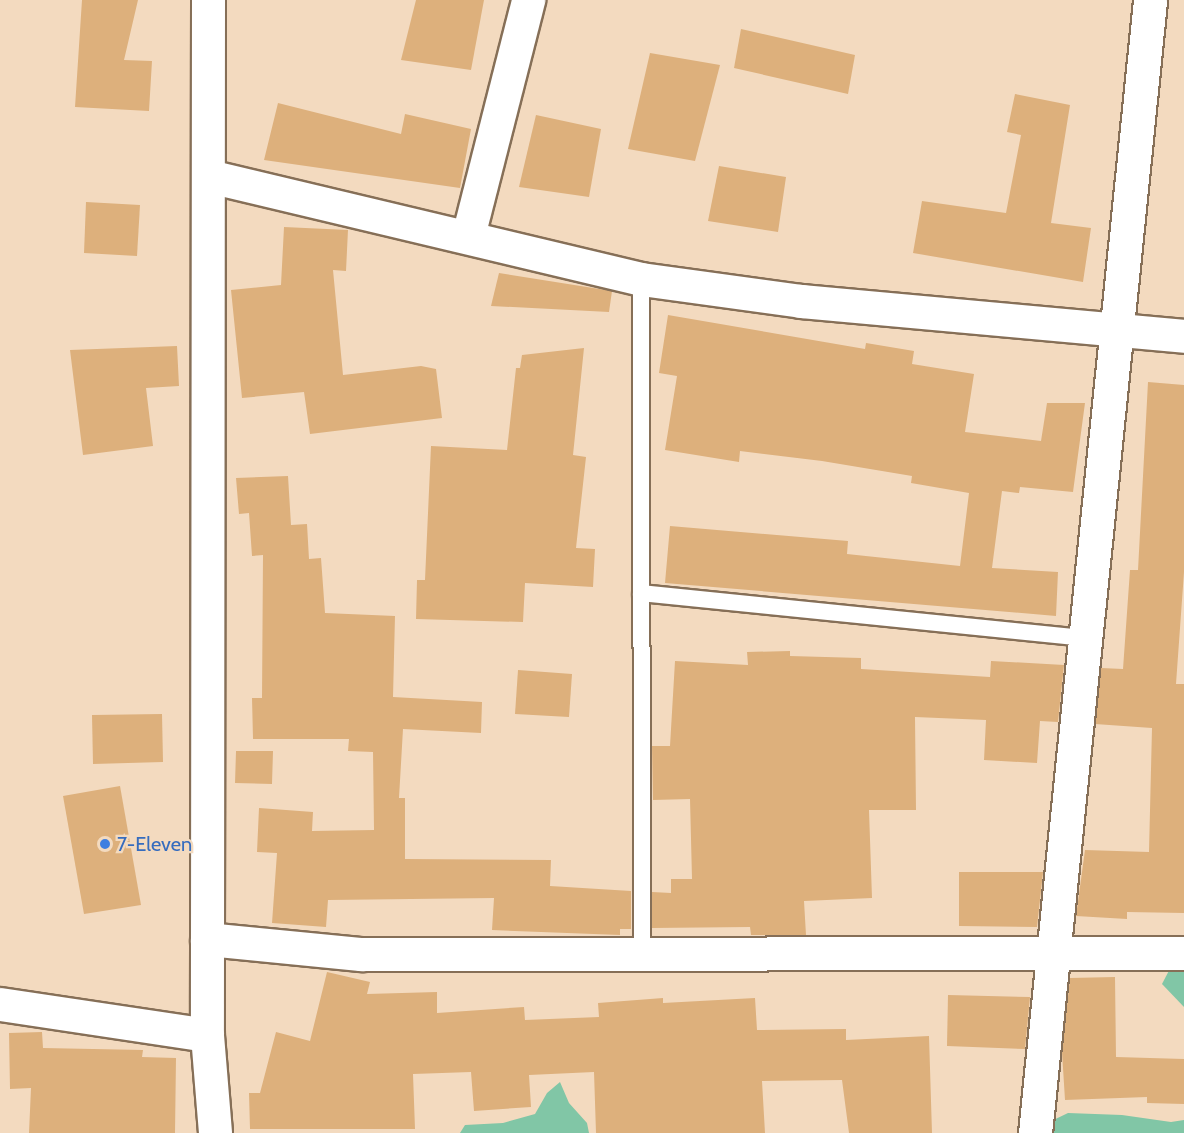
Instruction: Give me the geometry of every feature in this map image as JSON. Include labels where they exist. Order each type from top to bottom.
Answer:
[{"type":"street","points":[[208,0],[207,1035],[215,1133]]},
{"type":"street","points":[[468,236],[528,0]]},
{"type":"street","points":[[1035,1133],[1050,956],[1119,329],[1150,0]]},
{"type":"street","points":[[208,176],[641,279],[801,301],[1184,336]]},
{"type":"street","points":[[207,939],[361,954],[1050,956],[1184,953]]},
{"type":"street","points":[[0,1004],[207,1035]]},
{"type":"lane","points":[[641,279],[642,955]]},
{"type":"lane","points":[[641,593],[1085,638]]},
{"type":"green space","points":[[1174,961],[1184,961],[1184,1007],[1162,984]]},
{"type":"green space","points":[[560,1082],[569,1103],[587,1123],[589,1133],[460,1133],[465,1125],[503,1123],[535,1114],[547,1093]]},
{"type":"green space","points":[[1068,1113],[1122,1115],[1171,1122],[1184,1120],[1184,1133],[1043,1133],[1041,1126]]},
{"type":"building","points":[[82,0],[138,0],[124,60],[152,61],[149,111],[75,107]]},
{"type":"building","points":[[416,0],[484,0],[471,70],[401,60]]},
{"type":"building","points":[[741,29],[855,55],[848,94],[734,68]]},
{"type":"building","points":[[650,53],[720,65],[695,161],[628,149]]},
{"type":"building","points":[[1015,94],[1070,105],[1051,223],[1091,228],[1083,282],[913,253],[922,201],[1006,213],[1021,135],[1007,132]]},
{"type":"building","points":[[278,103],[401,134],[405,114],[471,129],[460,188],[264,160]]},
{"type":"building","points":[[536,115],[601,129],[589,197],[519,187]]},
{"type":"building","points":[[719,166],[786,177],[778,232],[708,221]]},
{"type":"building","points":[[86,202],[140,205],[137,256],[84,253]]},
{"type":"building","points":[[284,227],[348,230],[346,271],[333,270],[343,375],[421,366],[436,369],[442,418],[310,434],[304,392],[242,398],[231,290],[281,285]]},
{"type":"building","points":[[499,273],[612,291],[609,312],[491,306]]},
{"type":"building","points":[[668,315],[865,349],[866,343],[914,351],[912,364],[974,374],[965,432],[1041,441],[1047,403],[1085,403],[1073,492],[1020,487],[1019,493],[1002,491],[992,568],[1058,572],[1056,616],[665,583],[670,526],[848,541],[847,554],[960,566],[969,493],[911,483],[912,476],[822,461],[740,451],[739,462],[665,450],[677,376],[659,373]]},
{"type":"building","points":[[177,346],[179,386],[146,388],[153,446],[83,455],[70,350]]},
{"type":"building","points":[[584,348],[573,455],[586,457],[576,548],[595,549],[593,587],[525,583],[523,622],[416,619],[417,580],[425,580],[431,446],[507,450],[516,368],[520,368],[522,355]]},
{"type":"building","points":[[1148,382],[1184,385],[1184,572],[1176,684],[1184,684],[1184,913],[1127,912],[1127,919],[1076,916],[1085,850],[1149,852],[1152,728],[1095,724],[1101,668],[1123,669],[1130,570],[1138,570]]},
{"type":"building","points":[[288,476],[291,525],[307,524],[309,559],[321,558],[325,613],[395,616],[393,697],[482,702],[481,733],[403,729],[399,798],[405,798],[405,859],[551,860],[550,886],[631,891],[631,929],[620,929],[620,935],[492,930],[494,898],[328,900],[326,927],[272,923],[277,853],[257,852],[259,808],[313,812],[312,831],[374,830],[373,752],[348,751],[349,739],[253,739],[252,698],[262,698],[263,555],[252,556],[249,513],[239,514],[236,478]]},
{"type":"building","points":[[790,651],[790,656],[861,658],[861,669],[990,677],[991,661],[1064,665],[1058,722],[1040,721],[1037,763],[984,760],[986,720],[915,717],[916,810],[869,810],[872,898],[804,901],[806,935],[751,935],[750,927],[652,928],[652,892],[671,893],[671,879],[692,879],[690,799],[653,800],[652,746],[670,746],[675,661],[748,665],[747,652]]},
{"type":"building","points":[[518,670],[572,674],[569,717],[515,714]]},
{"type":"building","points":[[162,714],[163,762],[93,764],[92,715]]},
{"type":"building","points":[[236,751],[273,751],[272,784],[235,783]]},
{"type":"building","points":[[120,786],[141,905],[84,914],[63,796]]},
{"type":"building","points":[[959,872],[1043,872],[1037,927],[959,926]]},
{"type":"building","points":[[327,972],[370,982],[367,994],[437,992],[437,1013],[524,1007],[525,1020],[599,1017],[598,1003],[663,998],[663,1003],[755,998],[757,1030],[846,1029],[846,1040],[929,1036],[932,1133],[849,1133],[842,1080],[762,1081],[765,1133],[596,1133],[594,1072],[529,1075],[531,1107],[474,1111],[471,1072],[413,1074],[415,1129],[250,1129],[249,1093],[260,1093],[276,1032],[310,1041]]},
{"type":"building","points":[[1115,977],[1116,1057],[1184,1059],[1184,1104],[1147,1103],[1147,1097],[1065,1100],[1062,1052],[1070,978]]},
{"type":"building","points":[[948,995],[1030,997],[1025,1049],[947,1046]]},
{"type":"building","points":[[42,1032],[43,1048],[143,1050],[142,1057],[176,1058],[175,1133],[29,1133],[31,1088],[10,1089],[9,1033]]},
{"type":"place","name":"7-Eleven","points":[[105,844]]}]
